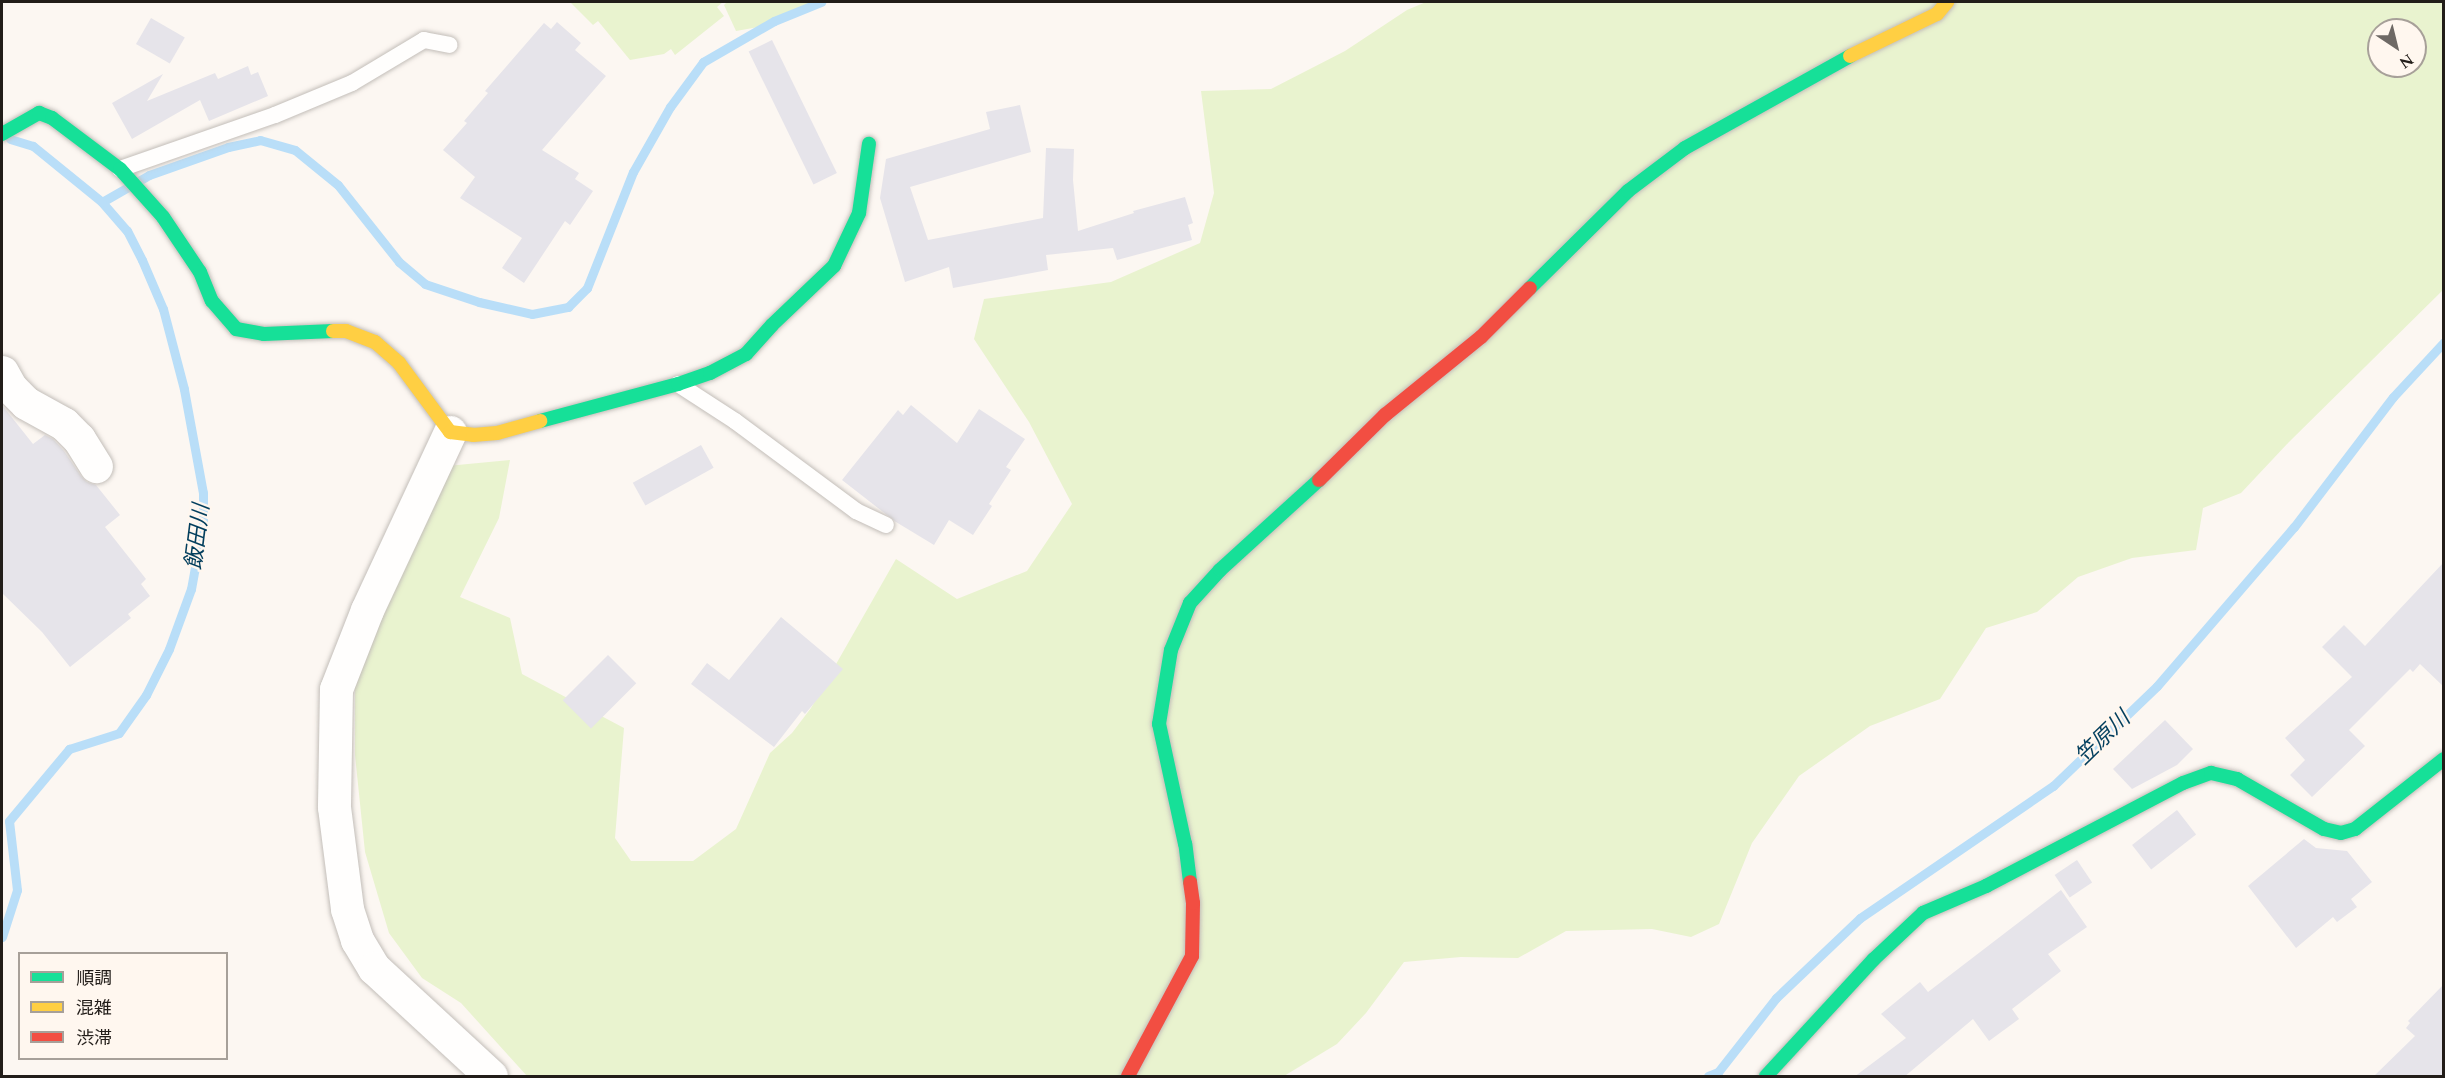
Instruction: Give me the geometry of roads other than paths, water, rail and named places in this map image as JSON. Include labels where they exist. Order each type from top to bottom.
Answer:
[{"type":"street","points":[[1128,1077],[1192,956],[1193,903],[1185,844],[1159,724],[1171,650],[1190,603],[1221,570],[1325,475],[1385,415],[1481,337],[1628,191],[1685,148],[1851,55],[1937,14],[1947,2]]},
{"type":"street","points":[[2,134],[39,113],[52,118],[120,169],[163,217],[200,272],[212,301],[236,329],[264,334],[346,331],[375,342],[399,363],[450,432],[473,435],[497,433],[678,384],[710,373],[746,354],[772,325],[834,266],[859,213],[869,144]]},
{"type":"street","points":[[2,372],[11,388],[26,403],[64,424],[80,439],[96,466]]},
{"type":"street","points":[[450,432],[367,610],[336,689],[334,807],[347,909],[357,940],[374,968],[491,1077]]},
{"type":"street","points":[[1766,1077],[1873,960],[1923,913],[1986,886],[2183,783],[2211,773],[2237,779],[2324,830],[2341,833],[2355,829],[2444,759]]},
{"type":"lane","points":[[120,169],[275,116],[352,83],[424,40],[450,45]]},
{"type":"lane","points":[[678,384],[735,422],[856,511],[886,525]]},
{"type":"waterway","points":[[102,202],[149,175],[228,147],[260,140],[295,150],[338,185],[399,262],[425,284],[479,302],[532,314],[568,307],[587,288],[633,172],[670,107],[703,62],[774,21],[821,2]]},
{"type":"waterway","name":"飯田川","points":[[2,937],[17,890],[9,821],[69,749],[119,733],[146,695],[169,649],[191,589],[203,523],[203,493],[184,389],[163,309],[142,260],[127,231],[102,202],[33,146],[10,139]]},
{"type":"waterway","name":"笠原川","points":[[1708,1076],[1718,1072],[1776,998],[1860,918],[2053,786],[2157,686],[2294,527],[2393,397],[2444,342]]}]
